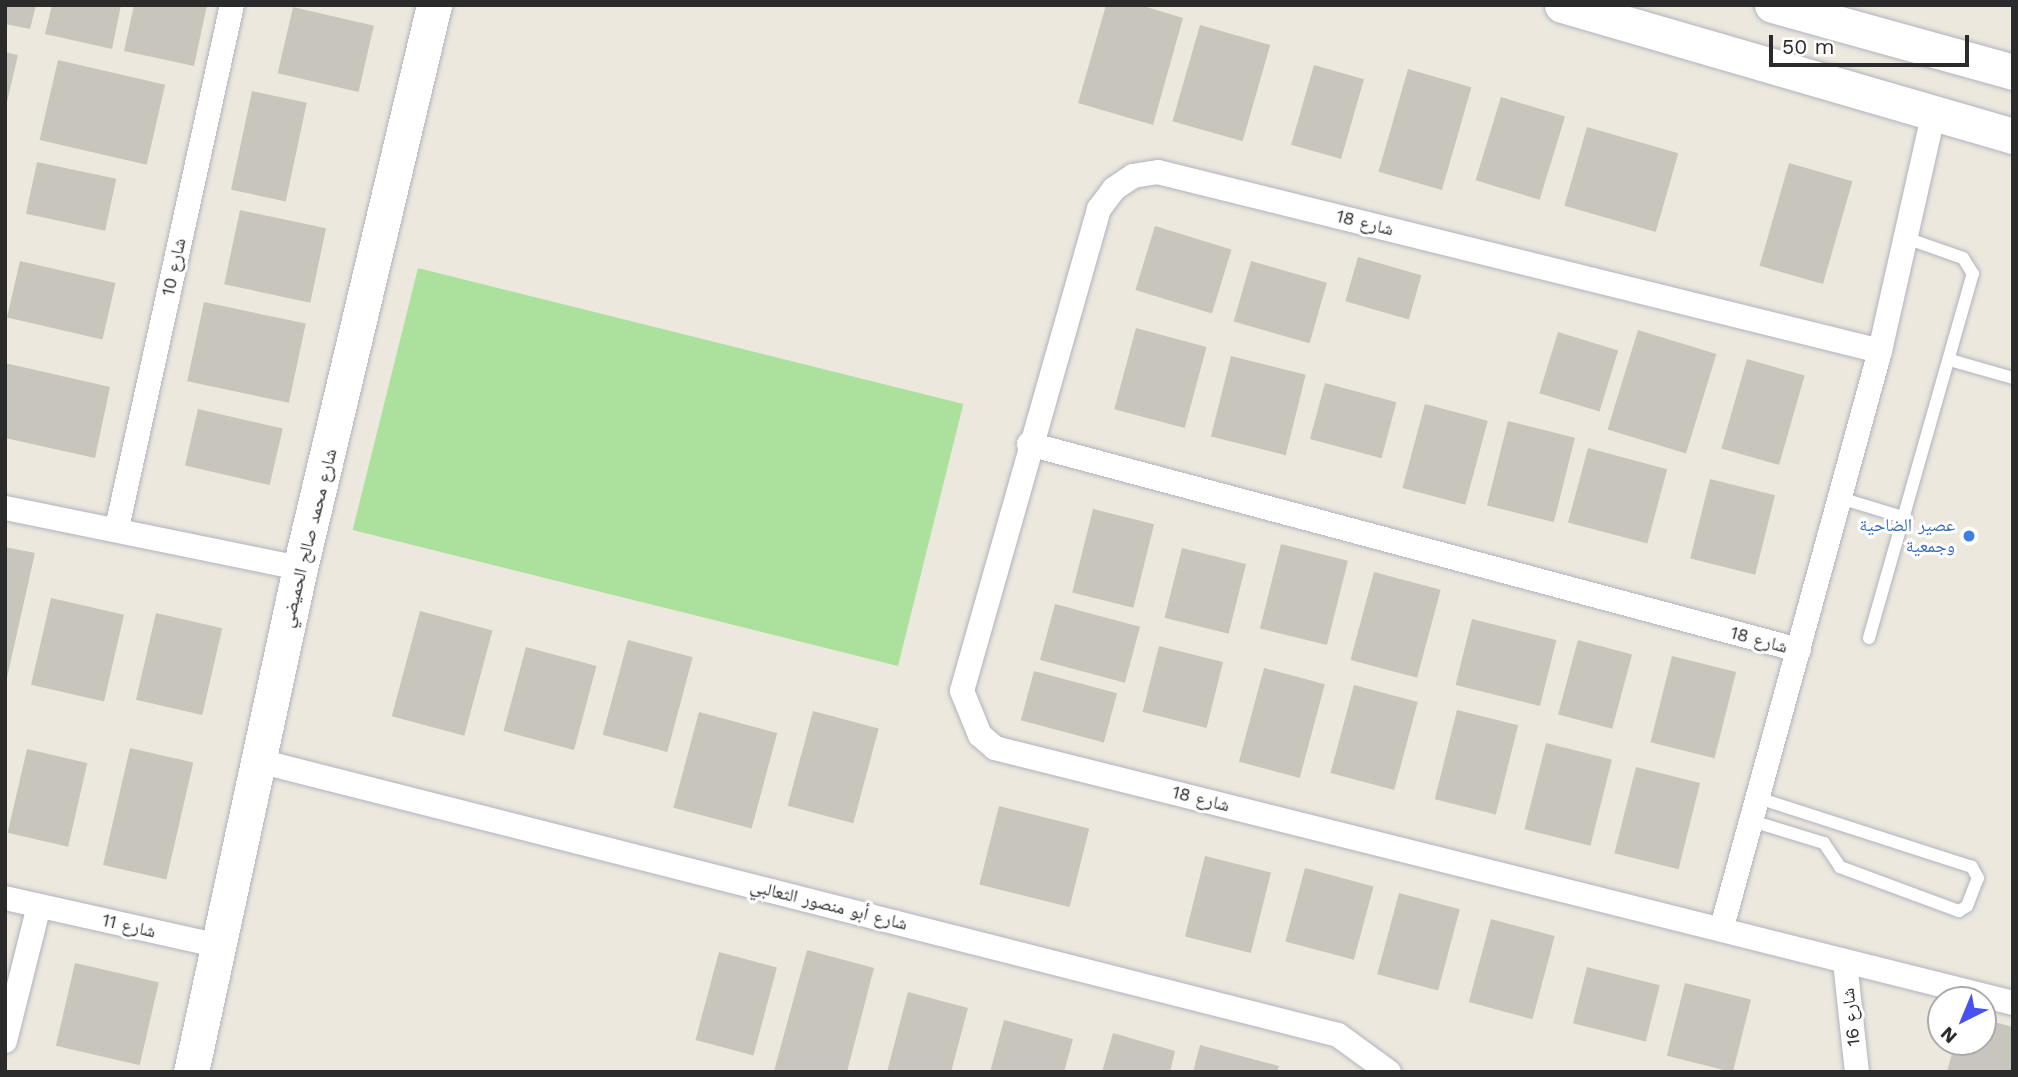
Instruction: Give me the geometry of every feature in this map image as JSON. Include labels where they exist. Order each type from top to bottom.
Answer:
[{"type":"street","name":"شارع 10","points":[[117,528],[232,5]]},
{"type":"street","name":"شارع محمد صالح الحميضي","points":[[191,1072],[300,568],[434,5]]},
{"type":"street","points":[[1772,5],[2013,72]]},
{"type":"street","points":[[1572,7],[2013,136]]},
{"type":"street","name":"شارع 18","points":[[1722,927],[1880,351],[1934,112]]},
{"type":"street","name":"شارع 18","points":[[1880,351],[1158,172],[1133,176],[1114,189],[1099,209],[1029,444],[962,691],[980,735],[995,748],[1722,927],[1844,962],[2013,1003]]},
{"type":"street","name":"شارع 18","points":[[1029,444],[1799,650]]},
{"type":"street","points":[[5,509],[117,528],[300,568]]},
{"type":"street","name":"شارع أبو منصور الثعالبي","points":[[259,761],[1338,1035],[1388,1072]]},
{"type":"street","name":"شارع 11","points":[[5,898],[219,946]]},
{"type":"street","points":[[5,1041],[39,906]]},
{"type":"street","name":"شارع 16","points":[[1844,962],[1857,1072]]},
{"type":"lane","points":[[1869,638],[1950,360],[1971,268],[1958,255],[1906,239]]},
{"type":"lane","points":[[1950,360],[2013,378]]},
{"type":"lane","points":[[1840,498],[1906,518]]},
{"type":"lane","points":[[1755,809],[1830,821],[1972,867],[1978,878],[1967,906],[1958,911],[1840,867],[1824,843],[1755,809]]},
{"type":"lane","points":[[1824,843],[1830,821]]},
{"type":"green space","points":[[418,268],[963,404],[898,666],[353,530]]},
{"type":"building","points":[[5,5],[36,5],[30,29],[5,24]]},
{"type":"building","points":[[52,5],[121,5],[112,49],[45,34]]},
{"type":"building","points":[[134,5],[207,5],[194,66],[124,51]]},
{"type":"building","points":[[1106,5],[1140,5],[1183,18],[1153,125],[1078,103]]},
{"type":"building","points":[[293,7],[374,26],[359,92],[278,73]]},
{"type":"building","points":[[1200,25],[1270,45],[1243,141],[1172,121]]},
{"type":"building","points":[[5,52],[18,55],[6,106],[5,106]]},
{"type":"building","points":[[58,60],[165,85],[147,165],[40,140]]},
{"type":"building","points":[[1314,65],[1364,79],[1341,159],[1291,145]]},
{"type":"building","points":[[1408,69],[1471,87],[1442,190],[1379,172]]},
{"type":"building","points":[[252,91],[307,103],[286,201],[231,190]]},
{"type":"building","points":[[1501,97],[1565,117],[1540,200],[1476,180]]},
{"type":"building","points":[[1587,127],[1678,153],[1656,232],[1564,206]]},
{"type":"building","points":[[37,162],[116,179],[105,231],[26,214]]},
{"type":"building","points":[[1789,163],[1852,181],[1823,284],[1760,266]]},
{"type":"building","points":[[240,210],[326,228],[310,303],[224,284]]},
{"type":"building","points":[[1155,226],[1232,249],[1212,313],[1135,290]]},
{"type":"building","points":[[1358,257],[1421,275],[1409,319],[1345,301]]},
{"type":"building","points":[[20,261],[115,283],[102,340],[7,318]]},
{"type":"building","points":[[1251,261],[1327,283],[1310,343],[1234,322]]},
{"type":"building","points":[[204,302],[306,324],[289,403],[187,381]]},
{"type":"building","points":[[1136,328],[1207,347],[1185,428],[1114,409]]},
{"type":"building","points":[[1638,330],[1716,354],[1686,453],[1608,429]]},
{"type":"building","points":[[1558,332],[1618,350],[1600,412],[1539,393]]},
{"type":"building","points":[[1231,356],[1306,375],[1286,455],[1211,437]]},
{"type":"building","points":[[1747,359],[1805,376],[1779,465],[1721,448]]},
{"type":"building","points":[[5,363],[110,387],[95,458],[5,438]]},
{"type":"building","points":[[1325,383],[1396,402],[1381,458],[1310,439]]},
{"type":"building","points":[[1425,404],[1488,421],[1465,505],[1402,488]]},
{"type":"building","points":[[198,409],[283,429],[270,485],[185,466]]},
{"type":"building","points":[[1508,421],[1575,438],[1554,522],[1487,505]]},
{"type":"building","points":[[1588,448],[1667,469],[1647,544],[1568,522]]},
{"type":"building","points":[[1710,479],[1775,495],[1755,575],[1690,559]]},
{"type":"building","points":[[1093,509],[1154,524],[1133,608],[1072,592]]},
{"type":"building","points":[[1281,544],[1348,561],[1327,645],[1260,628]]},
{"type":"building","points":[[5,547],[35,553],[6,682],[5,682]]},
{"type":"building","points":[[1182,548],[1246,564],[1229,634],[1165,618]]},
{"type":"building","points":[[1374,572],[1441,590],[1417,678],[1350,660]]},
{"type":"building","points":[[51,598],[124,615],[104,702],[31,685]]},
{"type":"building","points":[[1055,604],[1140,627],[1125,683],[1040,660]]},
{"type":"building","points":[[420,611],[492,630],[464,736],[392,716]]},
{"type":"building","points":[[156,613],[222,628],[202,715],[136,700]]},
{"type":"building","points":[[1472,619],[1556,640],[1540,706],[1456,685]]},
{"type":"building","points":[[628,640],[693,657],[667,752],[603,735]]},
{"type":"building","points":[[1578,640],[1632,654],[1612,729],[1558,714]]},
{"type":"building","points":[[1159,646],[1223,662],[1207,728],[1143,712]]},
{"type":"building","points":[[526,647],[597,666],[574,750],[503,731]]},
{"type":"building","points":[[1672,656],[1736,672],[1715,758],[1650,742]]},
{"type":"building","points":[[1264,668],[1325,684],[1300,778],[1239,762]]},
{"type":"building","points":[[1034,671],[1117,693],[1104,743],[1021,720]]},
{"type":"building","points":[[1354,685],[1418,702],[1394,790],[1330,773]]},
{"type":"building","points":[[1457,710],[1518,725],[1496,815],[1435,799]]},
{"type":"building","points":[[813,711],[879,729],[853,823],[788,806]]},
{"type":"building","points":[[699,712],[777,733],[752,829],[673,808]]},
{"type":"building","points":[[1546,743],[1612,759],[1590,846],[1524,829]]},
{"type":"building","points":[[130,748],[193,763],[166,880],[103,865]]},
{"type":"building","points":[[27,749],[87,763],[68,847],[8,833]]},
{"type":"building","points":[[1636,767],[1700,783],[1679,869],[1614,853]]},
{"type":"building","points":[[999,806],[1089,828],[1070,907],[979,885]]},
{"type":"building","points":[[1205,856],[1271,872],[1251,953],[1185,937]]},
{"type":"building","points":[[1305,868],[1374,886],[1354,960],[1285,941]]},
{"type":"building","points":[[1399,893],[1460,909],[1438,990],[1377,974]]},
{"type":"building","points":[[1491,919],[1555,936],[1532,1019],[1469,1002]]},
{"type":"building","points":[[807,950],[874,968],[847,1072],[774,1071]]},
{"type":"building","points":[[719,952],[777,968],[753,1055],[695,1040]]},
{"type":"building","points":[[75,963],[159,982],[140,1065],[56,1046]]},
{"type":"building","points":[[1587,967],[1660,985],[1646,1041],[1573,1023]]},
{"type":"building","points":[[1685,983],[1751,999],[1733,1072],[1667,1056]]},
{"type":"building","points":[[908,992],[968,1008],[951,1072],[887,1072]]},
{"type":"building","points":[[1004,1020],[1073,1039],[1064,1072],[990,1072]]},
{"type":"building","points":[[1997,1023],[2013,1027],[2013,1072],[1947,1072],[1951,1056],[1997,1056]]},
{"type":"building","points":[[1113,1033],[1175,1051],[1170,1072],[1102,1072]]},
{"type":"building","points":[[1200,1045],[1279,1066],[1277,1072],[1193,1072]]},
{"type":"place","name":"عصير الضاحية وجمعية","points":[[1969,536]]}]
